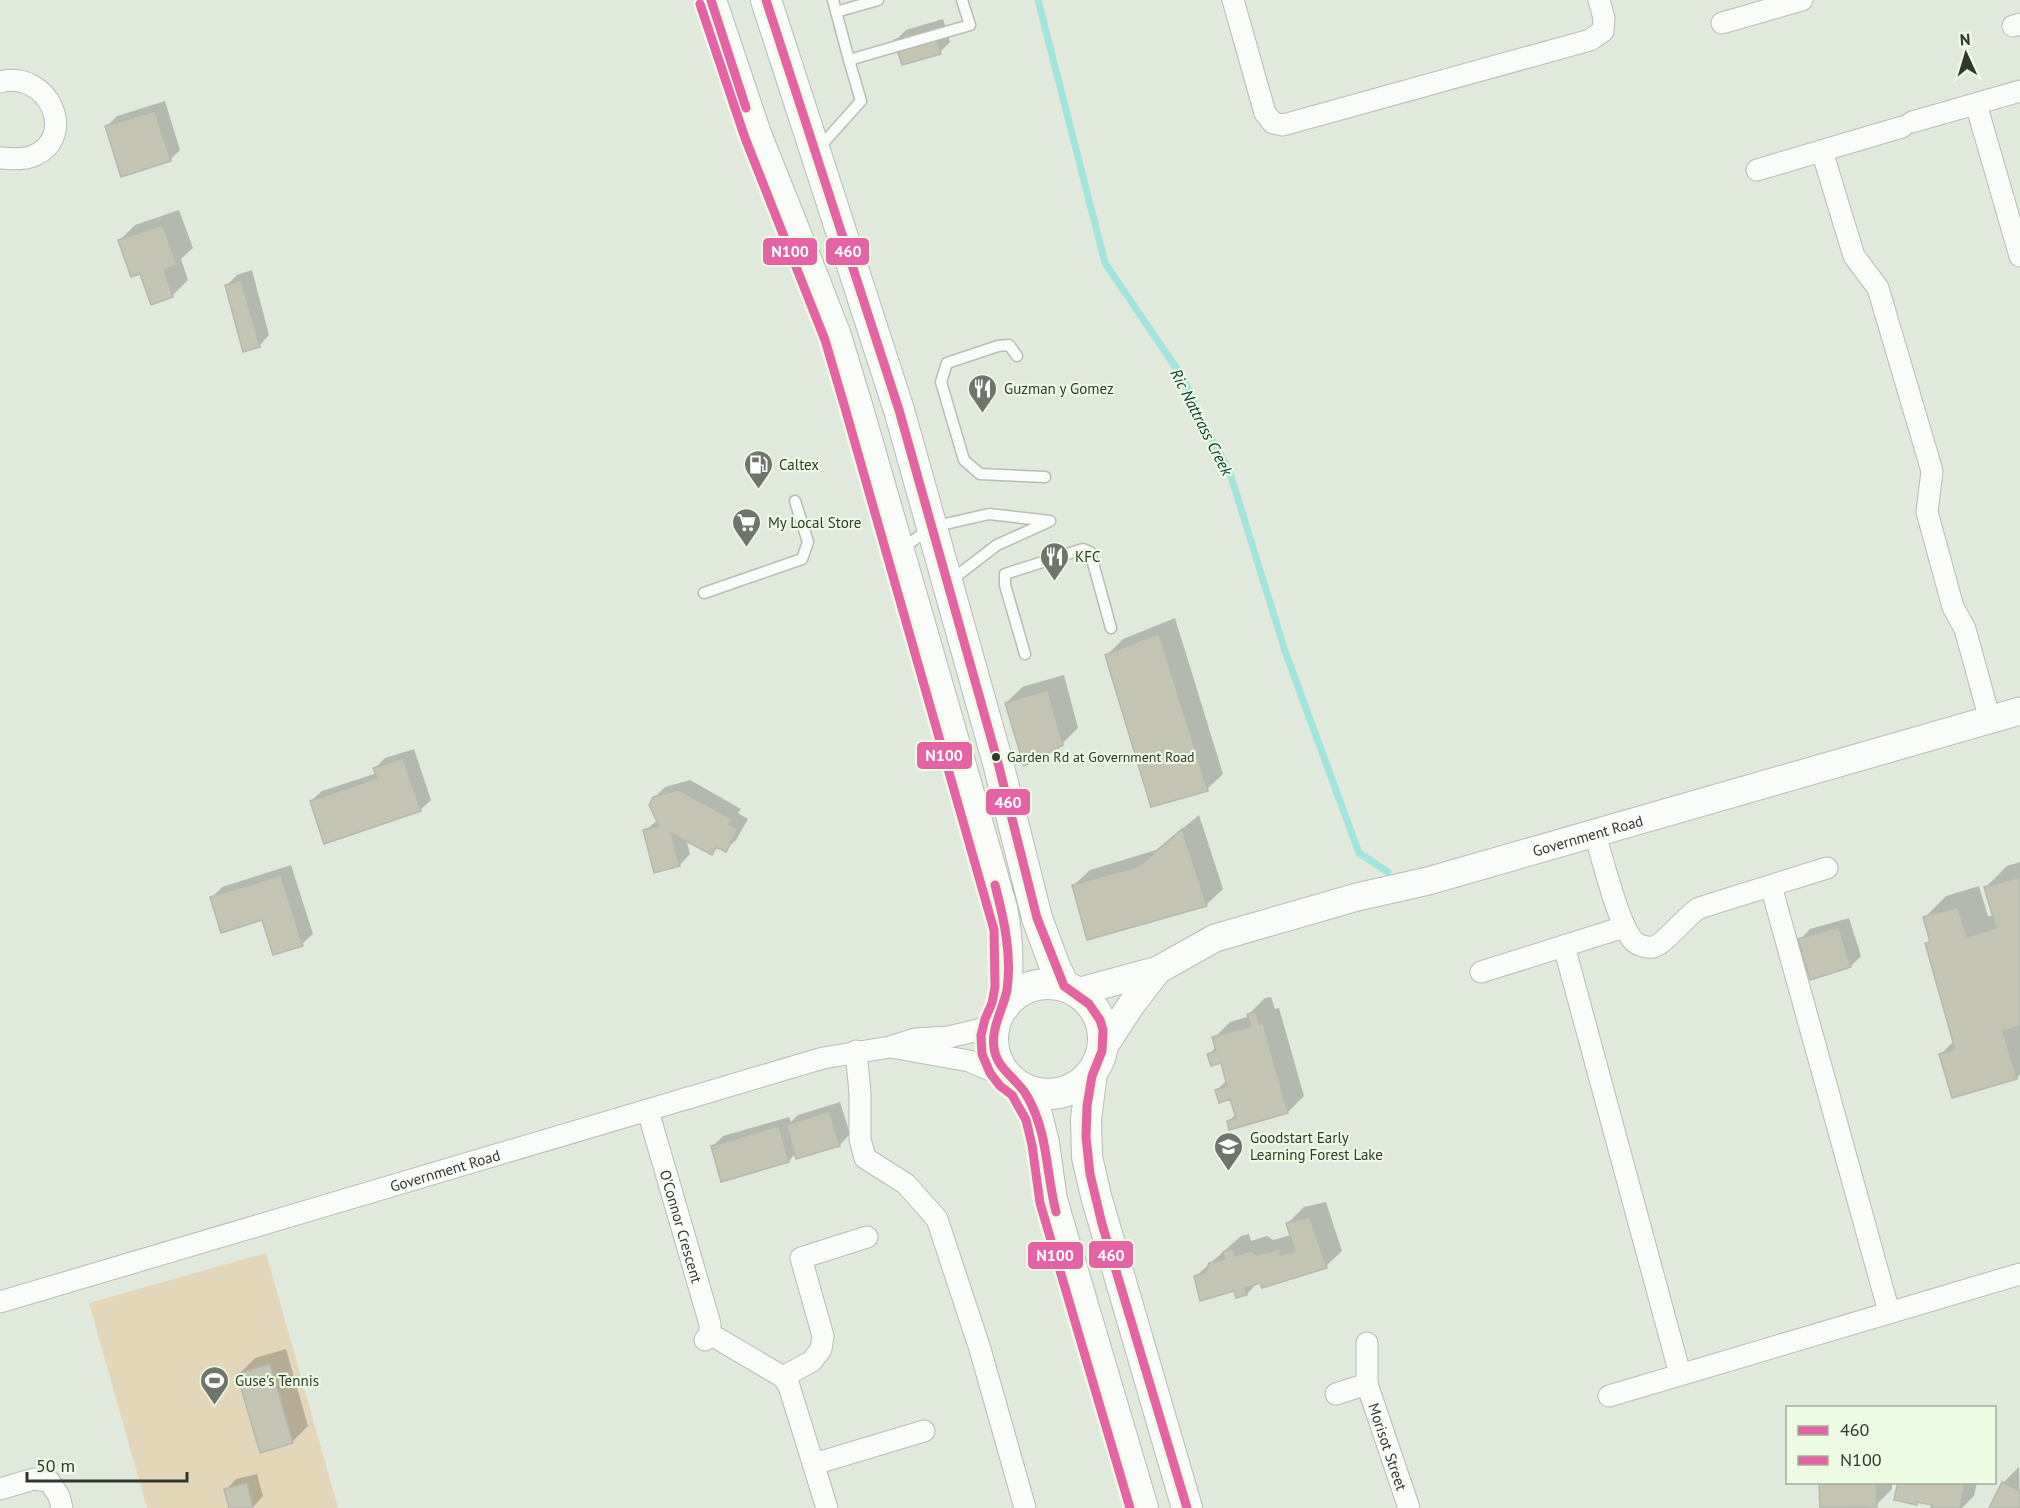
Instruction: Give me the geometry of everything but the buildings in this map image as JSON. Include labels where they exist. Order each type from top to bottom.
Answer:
[{"type":"main road","points":[[711,0],[756,135],[836,336],[1002,908],[1008,958],[1007,988],[993,1037],[994,1052],[1000,1066],[1037,1115],[1044,1143],[1052,1200],[1143,1508]]},
{"type":"main road","points":[[766,0],[899,410],[998,763],[1038,918],[1054,964],[1070,989],[1090,1003],[1098,1016],[1103,1032],[1086,1119],[1087,1157],[1187,1508]]},
{"type":"main road","points":[[1000,1015],[1015,995],[1030,987],[1047,984],[1070,989]]},
{"type":"main road","points":[[1015,1083],[1036,1093],[1051,1094],[1067,1091],[1081,1084],[1097,1061]]},
{"type":"street","points":[[1233,0],[1265,113],[1273,123],[1283,124],[1590,40],[1603,30],[1604,18],[1599,0]]},
{"type":"street","points":[[1722,23],[1775,4],[1802,0]]},
{"type":"street","points":[[0,81],[21,82],[37,87],[51,102],[56,131],[47,146],[33,156],[0,158]]},
{"type":"street","points":[[1757,170],[2020,91]]},
{"type":"street","points":[[1976,104],[2020,256]]},
{"type":"street","points":[[1822,151],[1854,256],[1878,288],[1932,471],[1927,512],[1953,607],[1965,629],[1990,720]]},
{"type":"street","name":"Government Road","points":[[1070,989],[1158,970],[1215,938],[1357,897],[1428,881],[1595,834],[2020,711]]},
{"type":"street","points":[[1595,834],[1624,927],[1633,941],[1644,947],[1654,947],[1663,941],[1688,914],[1699,908],[1827,868]]},
{"type":"street","points":[[1771,886],[1889,1312]]},
{"type":"street","points":[[1481,972],[1624,927]]},
{"type":"street","points":[[1564,946],[1680,1374]]},
{"type":"street","name":"Government Road","points":[[1097,1061],[1131,1005],[1158,970]]},
{"type":"street","name":"Government Road","points":[[0,1302],[823,1058],[890,1047],[915,1039],[949,1038],[965,1034],[1000,1015]]},
{"type":"street","name":"Government Road","points":[[890,1047],[969,1061],[1015,1083]]},
{"type":"street","points":[[856,1052],[860,1094],[860,1138],[865,1158],[906,1184],[937,1219],[980,1349],[1025,1508]]},
{"type":"street","name":"O'Connor Crescent","points":[[648,1111],[710,1324],[707,1337],[783,1377]]},
{"type":"street","points":[[827,1508],[789,1386],[783,1377],[813,1361],[821,1349],[823,1336],[801,1258],[867,1237]]},
{"type":"street","points":[[1609,1396],[2020,1274]]},
{"type":"street","name":"Morisot Street","points":[[1367,1343],[1367,1384],[1409,1508]]},
{"type":"street","name":"Morisot Street","points":[[1336,1394],[1367,1384]]},
{"type":"street","points":[[814,1464],[924,1431]]},
{"type":"street","points":[[0,1489],[34,1479],[49,1481],[59,1496],[62,1508]]},
{"type":"lane","points":[[815,153],[861,101],[833,0]]},
{"type":"lane","points":[[836,12],[878,0]]},
{"type":"lane","points":[[849,60],[970,25],[962,0]]},
{"type":"lane","points":[[1017,356],[1009,345],[998,346],[947,363],[941,382],[964,460],[980,474],[1045,477]]},
{"type":"lane","points":[[704,593],[802,559],[808,542],[795,501]]},
{"type":"lane","points":[[899,551],[932,527],[989,514],[1050,521],[997,545],[947,583]]},
{"type":"lane","points":[[1025,654],[1005,585],[1005,574],[1083,549],[1090,552],[1112,628]]},
{"type":"shaded area","name":"Guse's Tennis","points":[[266,1253],[338,1508],[147,1508],[89,1303]]},
{"type":"waterway","name":"Ric Nattrass Creek","points":[[1038,0],[1105,263],[1183,378],[1207,431],[1229,470],[1285,651],[1359,853],[1388,872]]},
{"type":"transit line","name":"460","points":[[711,0],[746,108]]},
{"type":"transit line","name":"460","points":[[766,0],[899,410],[998,763],[1037,918],[1064,986],[1089,1004],[1100,1020],[1103,1030],[1102,1051],[1092,1076],[1087,1106],[1086,1137],[1090,1174],[1102,1224],[1187,1508]]},
{"type":"transit line","name":"N100","points":[[700,4],[745,138],[825,340],[845,408],[994,930],[995,987],[981,1035],[982,1054],[990,1073],[1000,1086],[1012,1095],[1026,1120],[1040,1203],[1130,1508]]},
{"type":"transit line","name":"460","points":[[995,885],[1008,950],[1008,977],[1007,990],[996,1026],[994,1048],[999,1062],[1023,1090],[1034,1110],[1043,1138],[1056,1212]]},
{"type":"place","name":"Guzman y Gomez","points":[[983,414]]},
{"type":"place","name":"Caltex","points":[[758,490]]},
{"type":"place","name":"My Local Store","points":[[747,548]]},
{"type":"place","name":"KFC","points":[[1054,582]]},
{"type":"place","name":"Garden Rd at Government Road","points":[[996,757]]},
{"type":"place","name":"Goodstart Early Learning Forest Lake","points":[[1229,1172]]},
{"type":"place","name":"Guse's Tennis","points":[[214,1406]]}]
